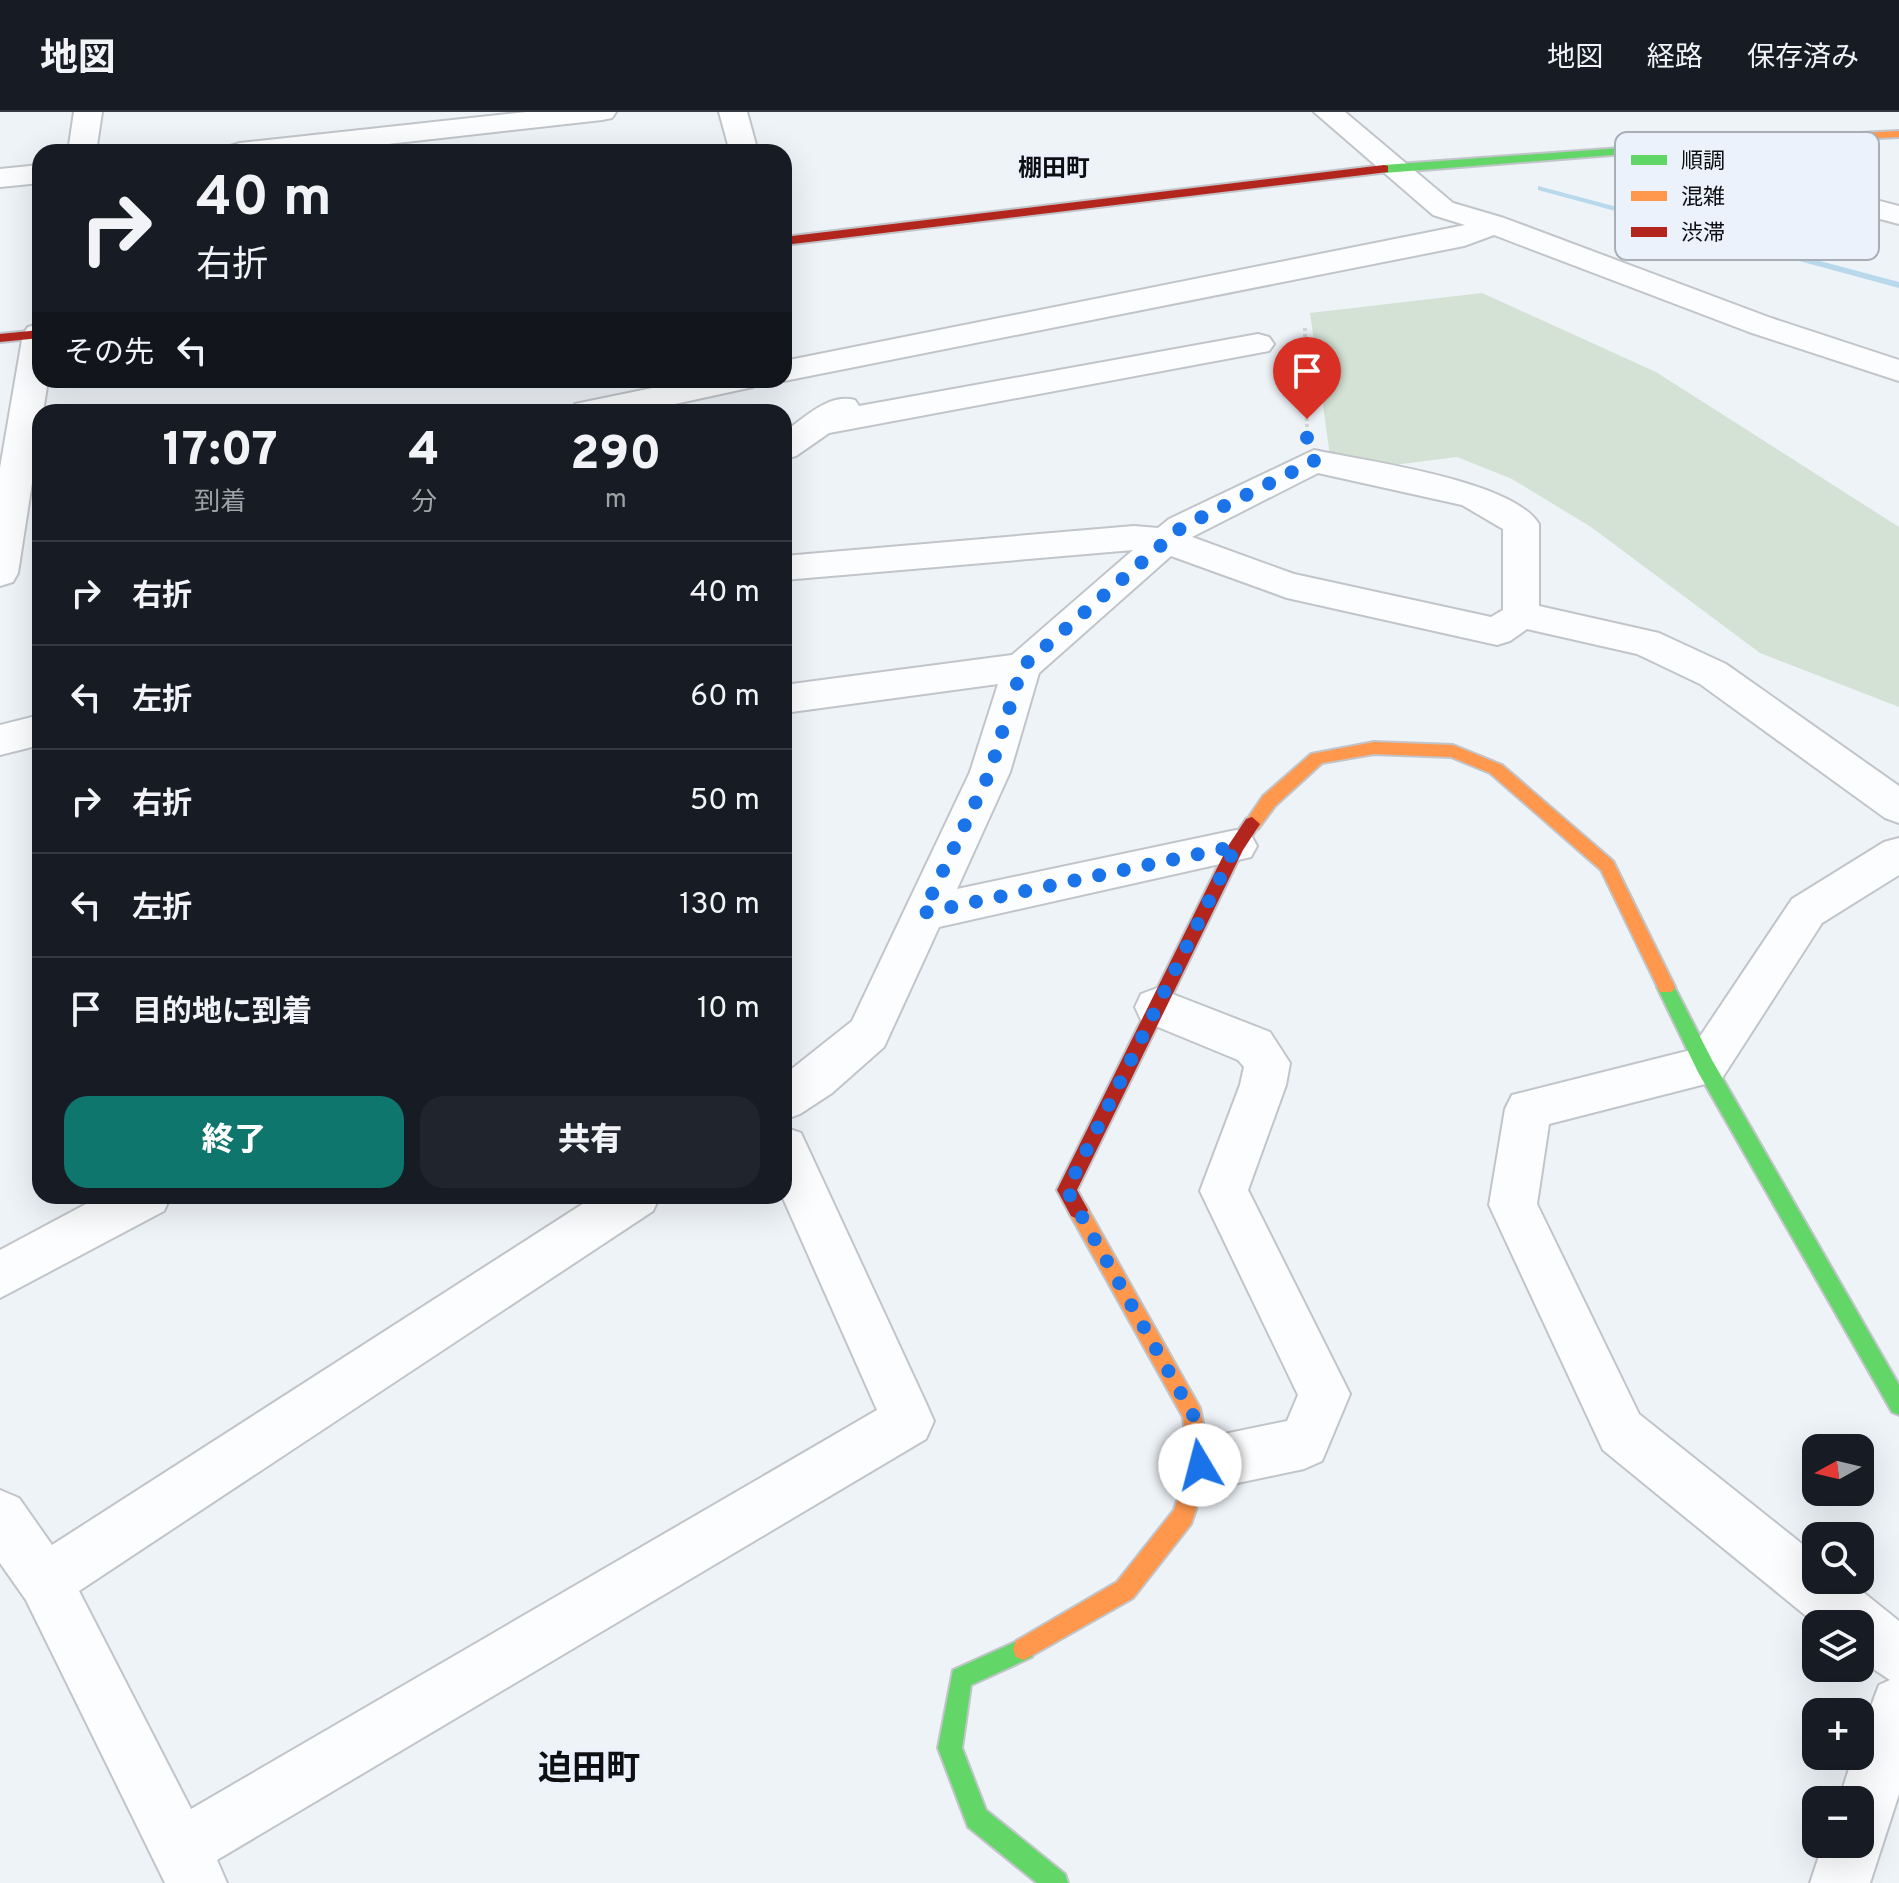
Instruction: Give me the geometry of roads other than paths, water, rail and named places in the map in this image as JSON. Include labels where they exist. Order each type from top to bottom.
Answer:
[{"type":"street","points":[[83,144],[88,112]]},
{"type":"street","points":[[312,144],[602,112]]},
{"type":"street","points":[[733,112],[742,144]]},
{"type":"street","points":[[1328,112],[1443,209],[1493,224],[1760,325],[1899,371]]},
{"type":"street","points":[[1879,135],[1899,134]]},
{"type":"street","points":[[792,240],[1395,168],[1615,150]]},
{"type":"street","points":[[0,178],[32,175]]},
{"type":"street","points":[[1879,210],[1899,215]]},
{"type":"street","points":[[792,370],[1464,237],[1493,224]]},
{"type":"street","points":[[0,338],[32,335]]},
{"type":"street","points":[[792,442],[949,339]]},
{"type":"street","points":[[817,424],[1258,344]]},
{"type":"street","points":[[626,404],[702,388]]},
{"type":"street","points":[[0,573],[23,529],[32,426]]},
{"type":"street","points":[[795,1084],[868,1034],[990,772],[1022,667],[1182,527],[1310,455],[1473,496],[1521,524],[1521,615]]},
{"type":"street","points":[[792,567],[1134,538],[1166,541],[1287,585],[1497,632],[1521,615],[1646,643],[1713,674],[1899,807]]},
{"type":"street","points":[[792,698],[1022,667]]},
{"type":"street","points":[[0,740],[32,732]]},
{"type":"street","points":[[1056,1883],[977,1818],[950,1748],[961,1678],[1041,1641],[1125,1590],[1183,1516],[1200,1465],[1193,1415],[1067,1190],[1236,846],[1269,801],[1317,758],[1374,748],[1453,751],[1496,769],[1607,866],[1705,1066],[1899,1405]]},
{"type":"street","points":[[923,913],[1236,846]]},
{"type":"street","points":[[1843,1610],[1621,1432],[1513,1205],[1528,1109],[1705,1066],[1807,911],[1899,854]]},
{"type":"street","points":[[1157,1007],[1254,1046],[1267,1063],[1263,1085],[1224,1191],[1324,1394],[1304,1443],[1200,1465]]},
{"type":"street","points":[[0,1517],[45,1581],[189,1866],[908,1421],[792,1166]]},
{"type":"street","points":[[0,1275],[132,1204]]},
{"type":"street","points":[[45,1581],[624,1204]]},
{"type":"street","points":[[1874,1635],[1899,1656]]},
{"type":"street","points":[[1872,1786],[1899,1705]]},
{"type":"street","points":[[1840,1883],[1848,1858]]},
{"type":"waterway","points":[[1541,188],[1615,208]]},
{"type":"waterway","points":[[1807,260],[1899,285]]},
{"type":"district","name":"棚田町","points":[[1054,168]]},
{"type":"district","name":"迫田町","points":[[589,1767]]}]
